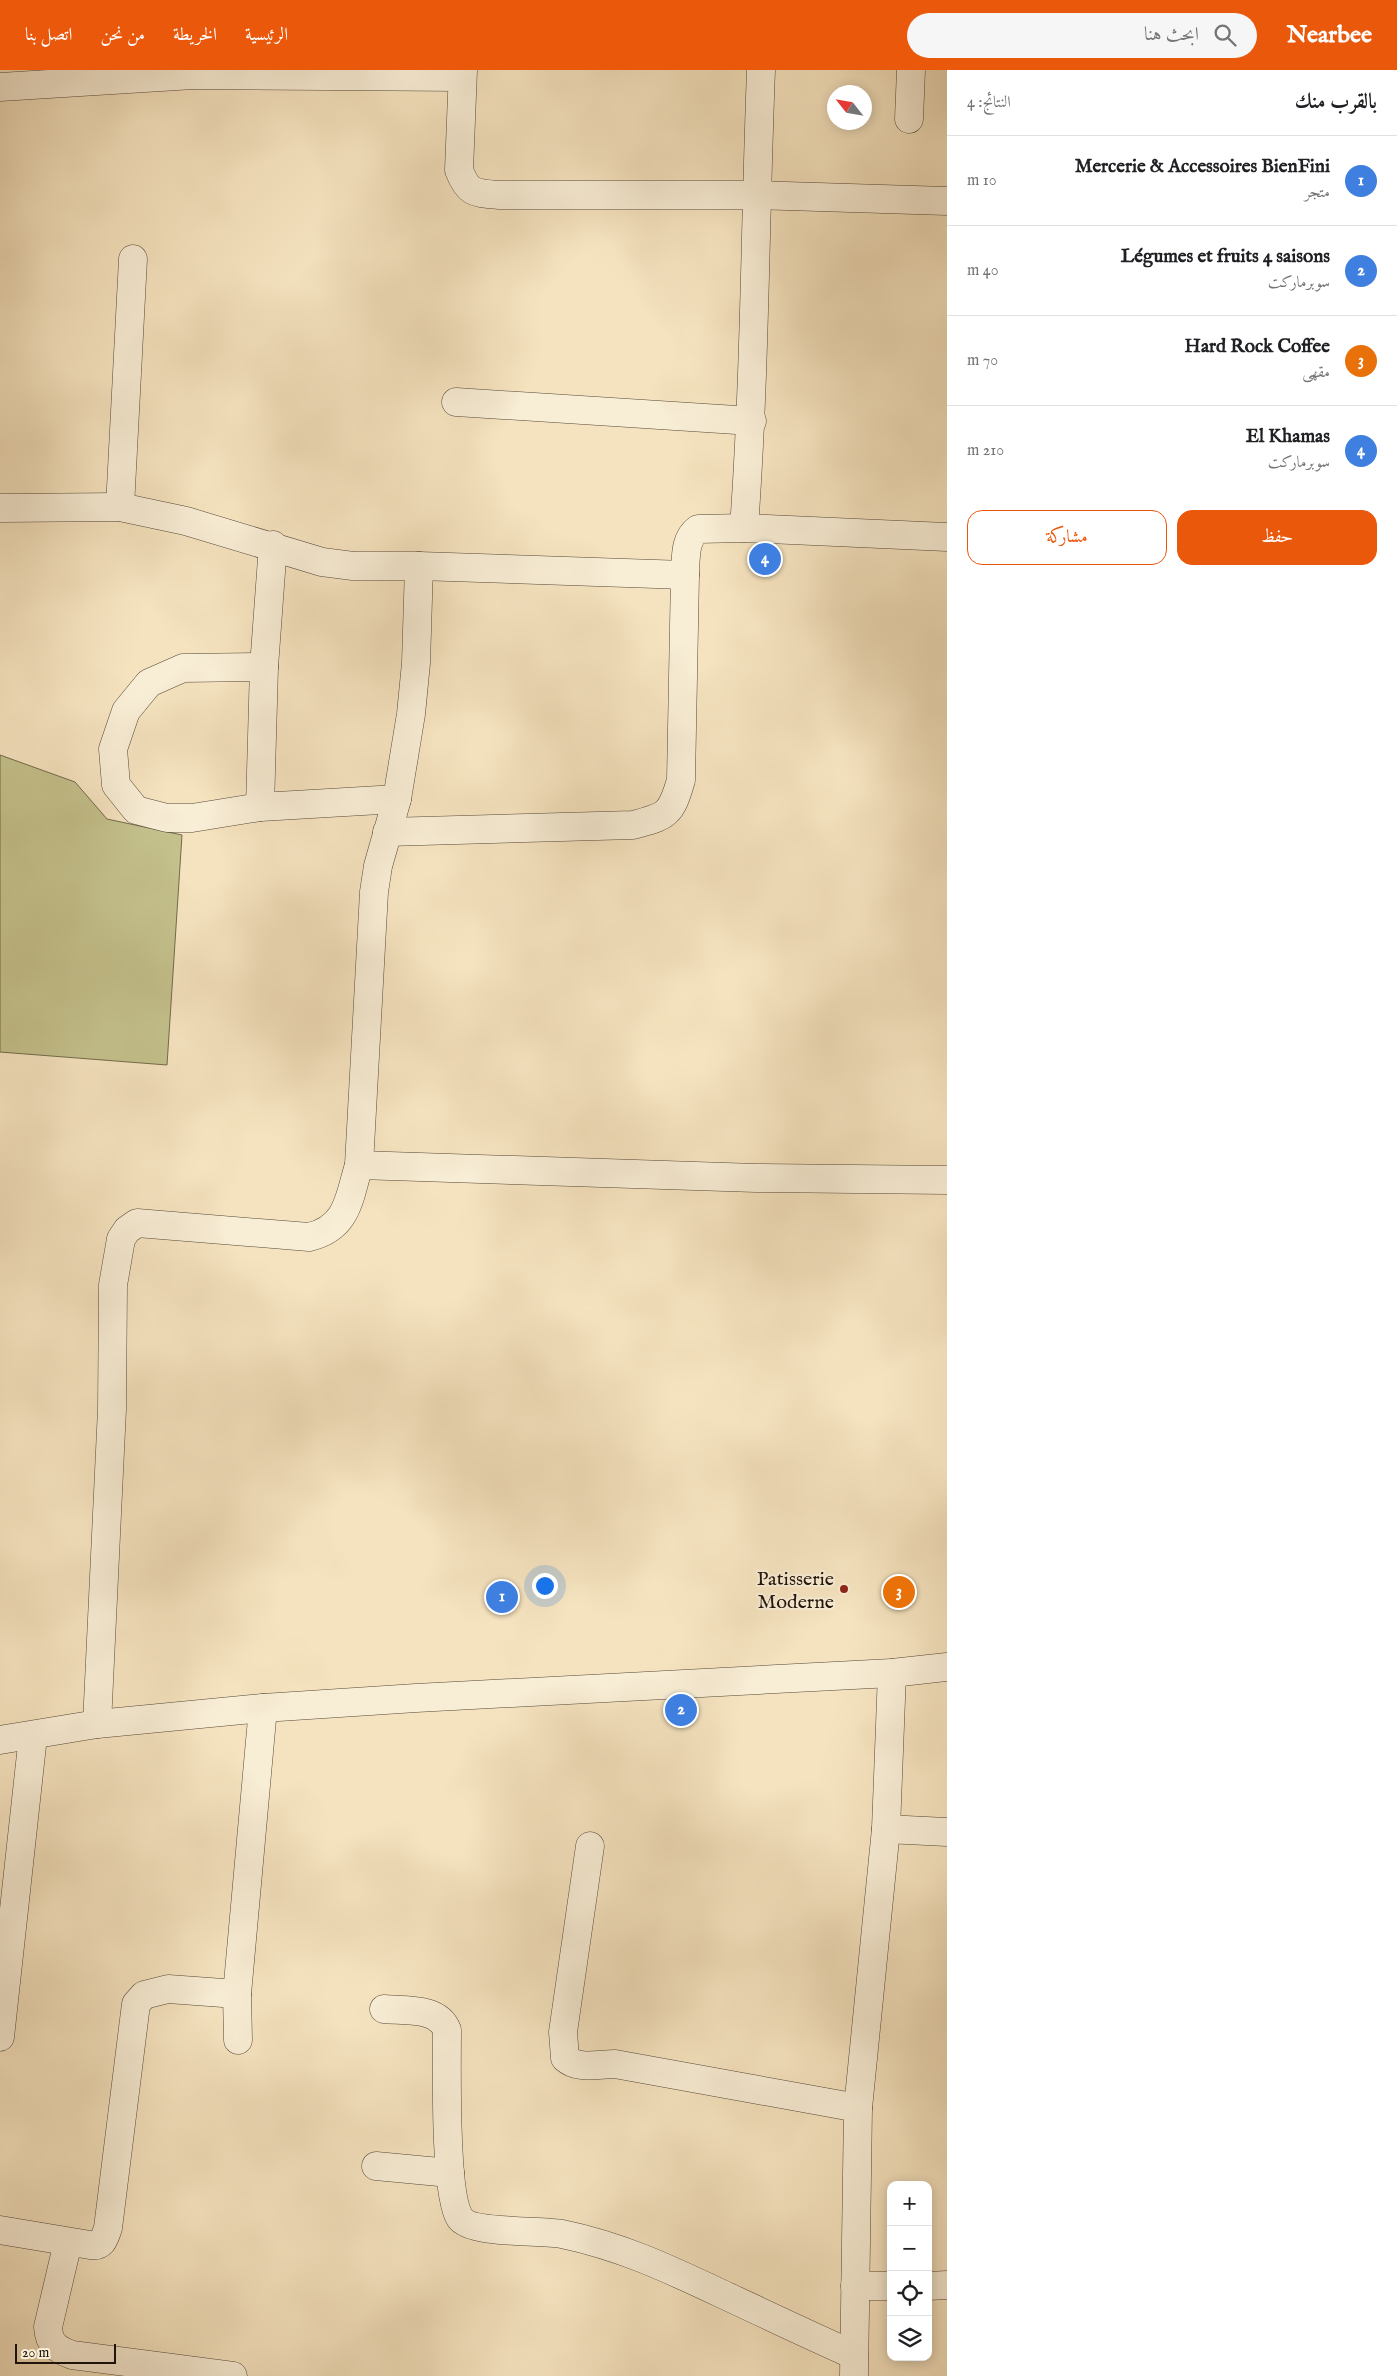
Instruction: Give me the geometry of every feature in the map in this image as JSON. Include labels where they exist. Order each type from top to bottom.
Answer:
[{"type":"street","points":[[744,528],[752,421],[756,196],[761,70]]},
{"type":"street","points":[[909,119],[912,70]]},
{"type":"street","points":[[0,87],[193,76],[462,74],[459,170],[465,185],[478,193],[499,196],[756,196],[947,200]]},
{"type":"street","points":[[120,507],[133,259]]},
{"type":"street","points":[[456,402],[752,421]]},
{"type":"street","points":[[0,508],[120,507],[186,521],[330,563],[353,566],[419,566],[685,575]]},
{"type":"street","points":[[387,832],[633,825],[662,817],[674,802],[681,780],[685,575],[688,542],[692,533],[706,527],[947,537]]},
{"type":"street","points":[[260,807],[264,667],[273,545]]},
{"type":"street","points":[[97,1724],[112,1409],[113,1285],[121,1239],[127,1230],[137,1224],[309,1237],[325,1234],[338,1222],[347,1206],[359,1165],[374,892],[387,832],[397,799],[411,714],[416,663],[419,566]]},
{"type":"street","points":[[264,667],[183,668],[149,684],[126,711],[113,749],[116,785],[136,810],[167,818],[192,818],[260,807],[397,799]]},
{"type":"street","points":[[359,1165],[756,1178],[947,1180]]},
{"type":"street","points":[[0,1740],[97,1724],[263,1708],[426,1697],[892,1673],[947,1667]]},
{"type":"street","points":[[384,2009],[430,2014],[443,2022],[447,2030],[450,2173],[459,2217],[468,2226],[481,2229],[545,2231],[588,2240],[640,2256],[854,2366],[858,2108],[886,1829],[892,1673]]},
{"type":"street","points":[[238,2040],[237,1994],[263,1708]]},
{"type":"street","points":[[0,2037],[33,1736]]},
{"type":"street","points":[[886,1829],[947,1832]]},
{"type":"street","points":[[590,1846],[563,2032],[565,2058],[571,2064],[615,2064],[858,2108]]},
{"type":"street","points":[[0,2230],[97,2246],[102,2243],[108,2228],[136,2004],[144,1995],[168,1989],[237,1994]]},
{"type":"street","points":[[376,2166],[450,2173]]},
{"type":"street","points":[[68,2242],[48,2327],[49,2338],[56,2349],[72,2355],[233,2376]]},
{"type":"street","points":[[932,2286],[947,2285]]},
{"type":"street","points":[[855,2286],[887,2286]]},
{"type":"shaded area","points":[[0,755],[75,782],[107,819],[182,835],[167,1065],[0,1052]]},
{"type":"place","name":"El Khamas","points":[[765,559]]},
{"type":"place","name":"Patisserie Moderne","points":[[844,1589]]},
{"type":"place","name":"Hard Rock Coffee","points":[[899,1592]]},
{"type":"place","name":"Mercerie & Accessoires BienFini","points":[[502,1597]]},
{"type":"place","name":"Légumes et fruits 4 saisons","points":[[681,1710]]}]
